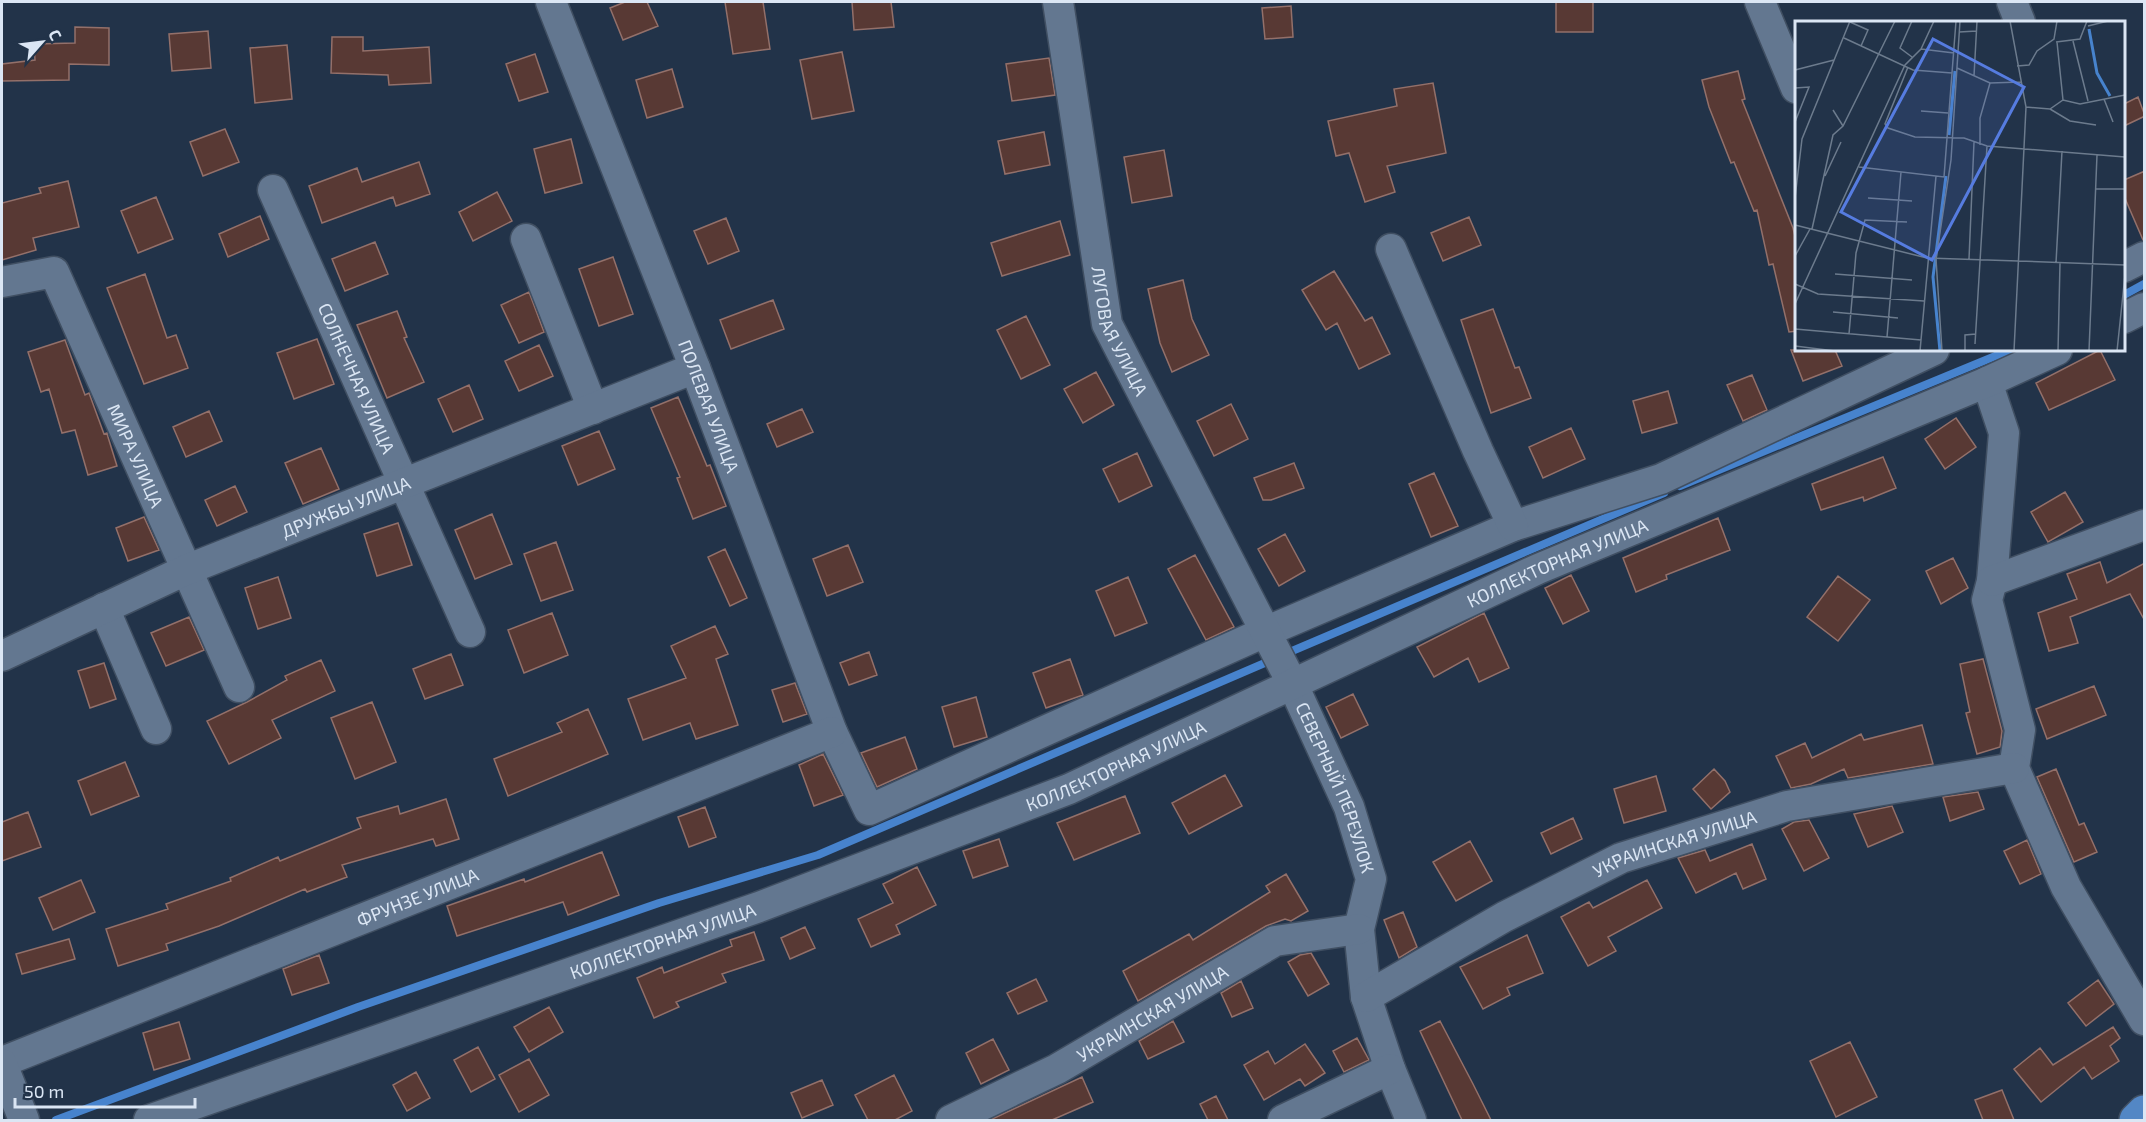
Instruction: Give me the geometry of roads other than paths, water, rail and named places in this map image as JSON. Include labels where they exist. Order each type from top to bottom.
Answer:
[{"type":"main road","points":[[2136,1120],[2145,1112]]},
{"type":"street","name":"ПОЛЕВАЯ УЛИЦА","points":[[551,2],[695,368],[832,732],[868,810],[1265,632]]},
{"type":"street","name":"ЛУГОВАЯ УЛИЦА","points":[[1058,2],[1107,324],[1265,632]]},
{"type":"street","points":[[1760,2],[1795,83]]},
{"type":"street","points":[[2012,2],[2020,21]]},
{"type":"street","name":"СОЛНЕЧНАЯ УЛИЦА","points":[[273,190],[406,483],[470,632]]},
{"type":"street","points":[[526,239],[592,409]]},
{"type":"street","points":[[1391,249],[1478,451],[1513,526]]},
{"type":"street","points":[[2125,267],[2145,257]]},
{"type":"street","name":"МИРА УЛИЦА","points":[[2,282],[54,272],[239,687]]},
{"type":"street","points":[[2125,318],[2145,308]]},
{"type":"street","name":"КОЛЛЕКТОРНАЯ УЛИЦА","points":[[149,1120],[771,903],[1069,789],[1538,569],[1987,382],[2055,351]]},
{"type":"street","points":[[1265,632],[1513,526],[1661,479],[1918,353]]},
{"type":"street","name":"ДРУЖБЫ УЛИЦА","points":[[2,656],[186,570],[695,368]]},
{"type":"street","points":[[1987,382],[2004,433],[1992,582],[1987,600],[2019,730],[2014,768],[2066,887],[2145,1020]]},
{"type":"street","points":[[1992,582],[2145,525]]},
{"type":"street","points":[[104,608],[156,729]]},
{"type":"street","name":"СЕВЕРНЫЙ ПЕРЕУЛОК","points":[[1265,632],[1293,685],[1349,807],[1371,879],[1359,929],[1366,997],[1390,1069],[1411,1120]]},
{"type":"street","name":"ФРУНЗЕ УЛИЦА","points":[[2,1063],[832,732]]},
{"type":"street","name":"УКРАИНСКАЯ УЛИЦА","points":[[1366,997],[1504,916],[1622,858],[1787,806],[2014,768]]},
{"type":"street","name":"УКРАИНСКАЯ УЛИЦА","points":[[951,1120],[1057,1069],[1275,941],[1359,929]]},
{"type":"street","points":[[2,1063],[24,1120]]},
{"type":"street","points":[[1283,1120],[1390,1069]]},
{"type":"waterway","points":[[2125,294],[2144,284]]},
{"type":"waterway","points":[[1680,486],[2008,351]]},
{"type":"waterway","points":[[1285,654],[1664,493]]},
{"type":"waterway","points":[[56,1120],[358,1007],[659,903],[818,855],[1274,659]]}]
